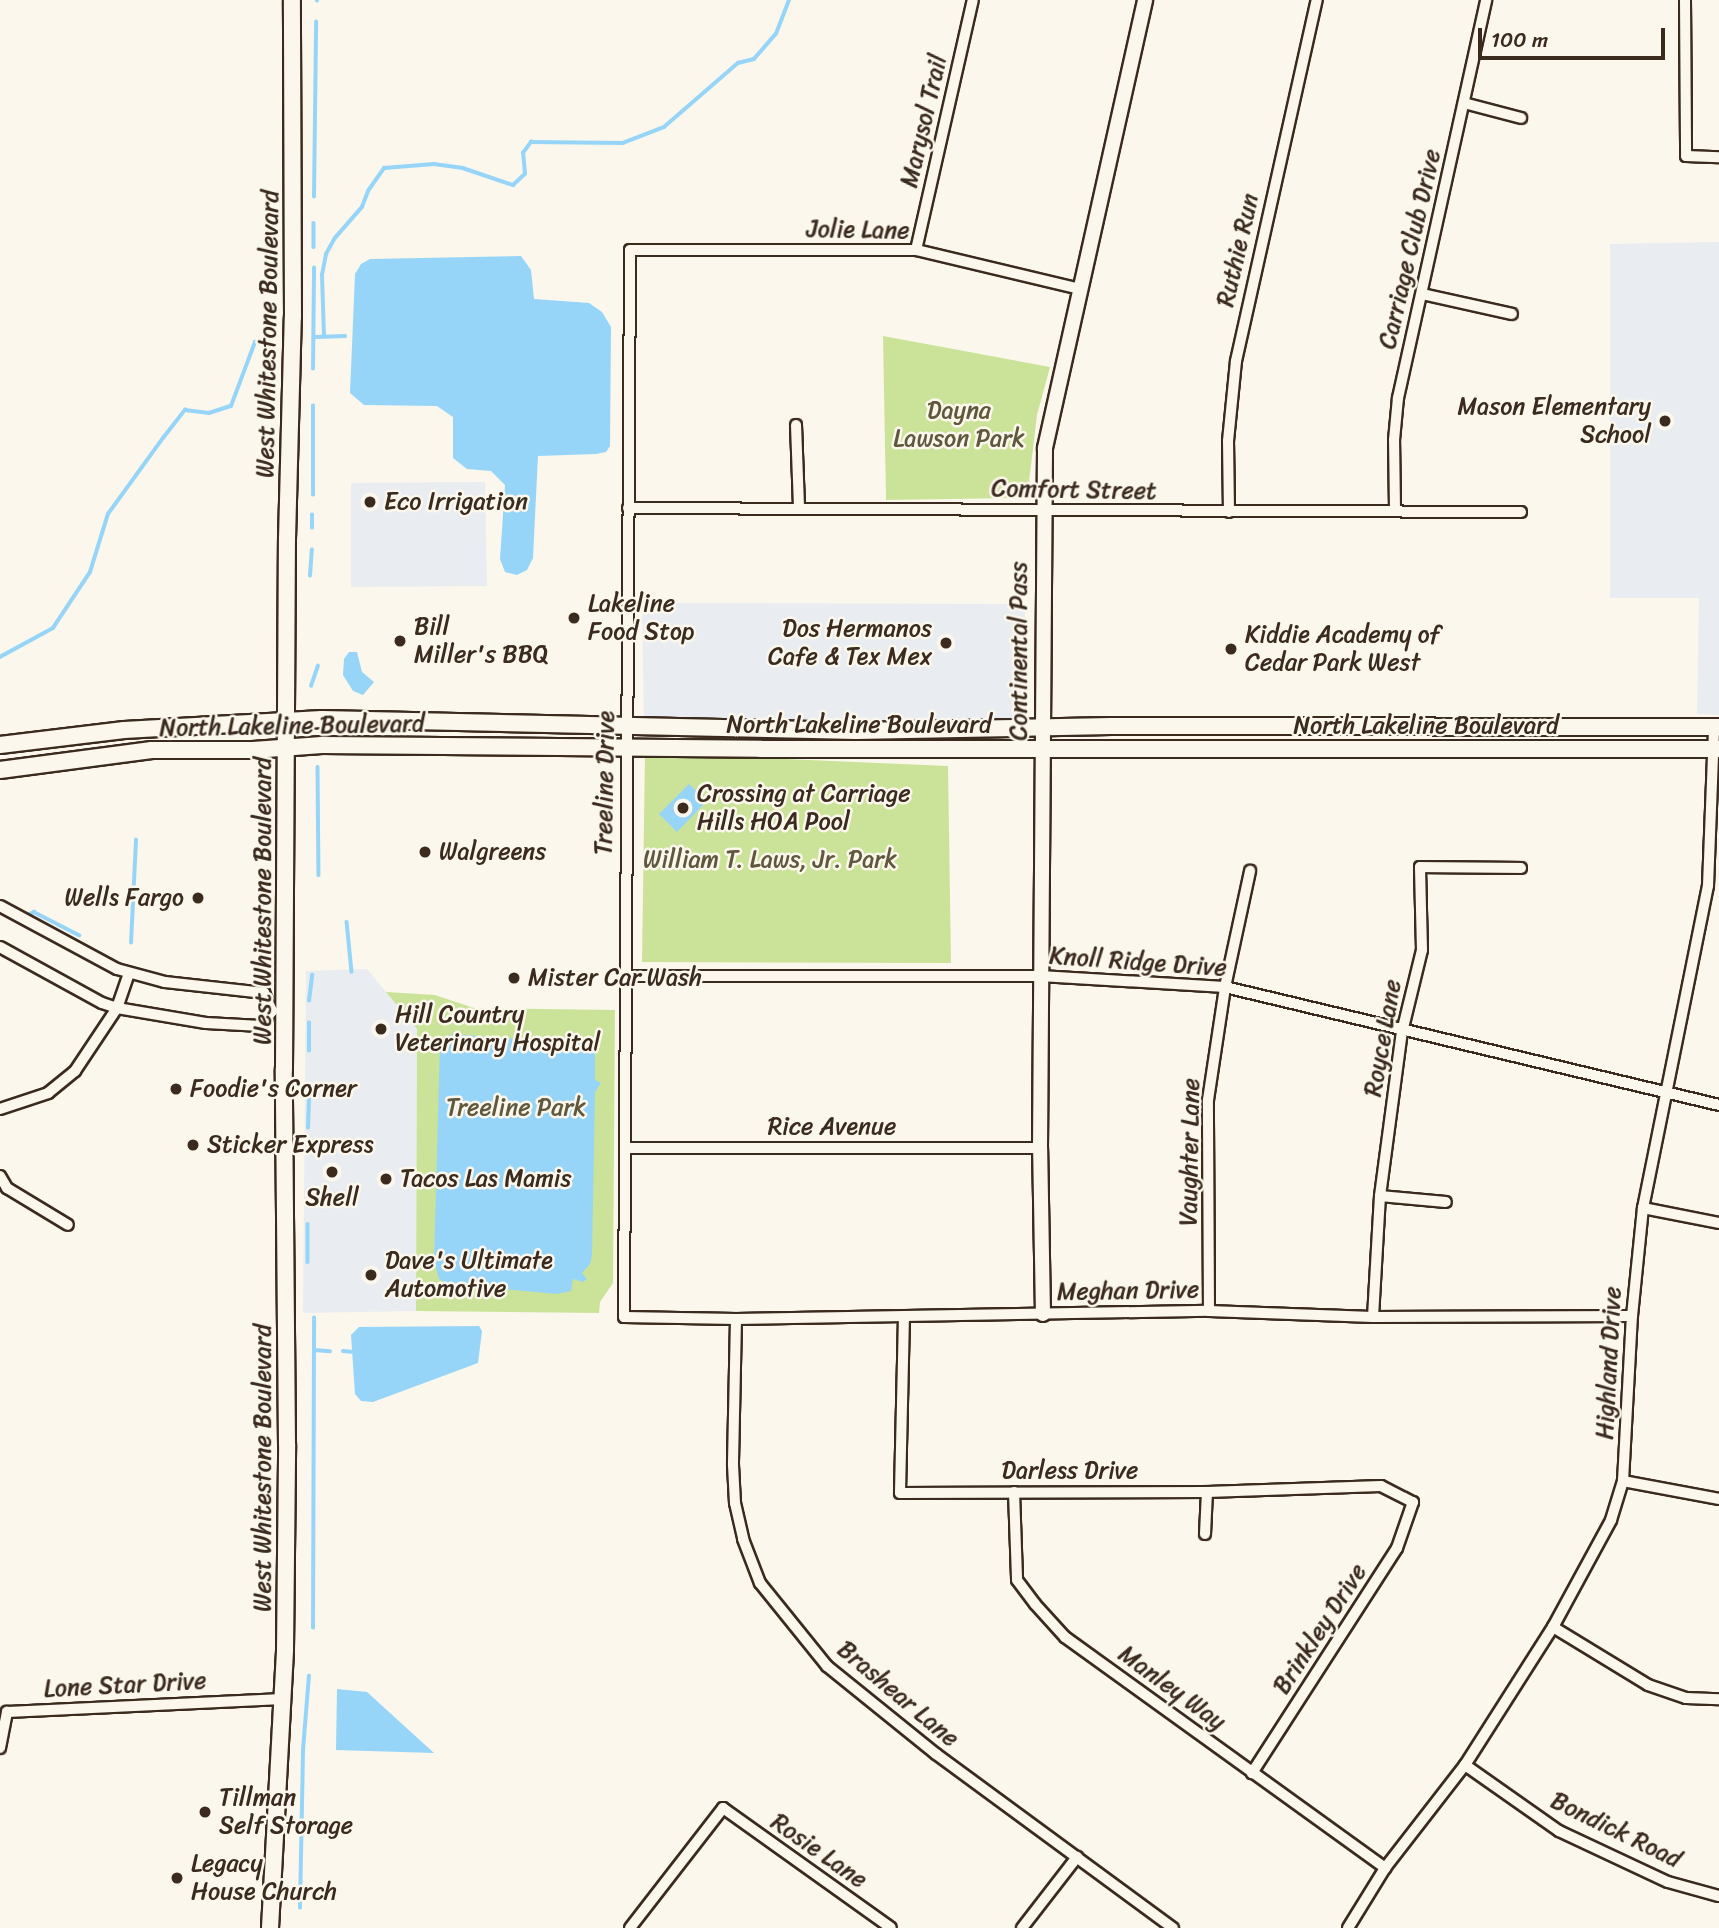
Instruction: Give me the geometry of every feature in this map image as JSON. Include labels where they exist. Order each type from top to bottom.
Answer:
[{"type":"main road","name":"West Whitestone Boulevard","points":[[270,1928],[282,1699],[287,1448],[279,1012],[293,317],[292,0]]},
{"type":"main road","name":"North Lakeline Boulevard","points":[[0,745],[124,730],[322,719],[864,731],[1042,727],[1716,727]]},
{"type":"main road","name":"North Lakeline Boulevard","points":[[0,769],[152,750],[253,750],[322,744],[1716,749]]},
{"type":"street","name":"Marysol Trail","points":[[916,250],[973,0]]},
{"type":"street","name":"Continental Pass","points":[[1043,1314],[1040,1148],[1045,448],[1145,0]]},
{"type":"street","name":"Ruthie Run","points":[[1229,512],[1228,441],[1236,361],[1317,0]]},
{"type":"street","name":"Carriage Club Drive","points":[[1395,509],[1398,398],[1486,0]]},
{"type":"street","points":[[1685,0],[1686,156],[1719,157]]},
{"type":"street","points":[[1464,103],[1521,118]]},
{"type":"street","name":"Jolie Lane","points":[[630,250],[916,250],[1080,289]]},
{"type":"street","name":"Treeline Drive","points":[[624,1317],[630,250]]},
{"type":"street","points":[[1422,294],[1512,314]]},
{"type":"street","points":[[796,425],[799,508]]},
{"type":"street","name":"Comfort Street","points":[[628,508],[1229,512],[1395,509],[1521,512]]},
{"type":"street","name":"Highland Drive","points":[[1348,1928],[1385,1868],[1465,1765],[1553,1627],[1611,1520],[1623,1481],[1632,1316],[1643,1208],[1708,886],[1716,727]]},
{"type":"street","name":"Royce Lane","points":[[1373,1317],[1380,1196],[1402,1032],[1422,950],[1420,867],[1521,868]]},
{"type":"street","name":"Vaughter Lane","points":[[1209,1311],[1208,1100],[1225,987],[1250,871]]},
{"type":"street","points":[[0,906],[89,957],[129,973],[165,982],[264,993],[279,1012],[261,1026],[206,1023],[117,1008],[102,1003],[0,947]]},
{"type":"street","points":[[0,1109],[47,1093],[75,1071],[117,1008],[129,973]]},
{"type":"street","name":"Knoll Ridge Drive","points":[[625,976],[1041,976],[1225,987],[1402,1032],[1719,1105]]},
{"type":"street","name":"Rice Avenue","points":[[625,1148],[1040,1148]]},
{"type":"street","points":[[0,1176],[7,1188],[68,1225]]},
{"type":"street","points":[[1380,1196],[1446,1202]]},
{"type":"street","points":[[1643,1208],[1719,1223]]},
{"type":"street","name":"Meghan Drive","points":[[624,1317],[736,1319],[1209,1311],[1373,1317],[1632,1316]]},
{"type":"street","name":"Darless Drive","points":[[904,1316],[900,1493],[1207,1492],[1381,1486],[1413,1502]]},
{"type":"street","name":"Brashear Lane","points":[[736,1319],[733,1465],[735,1503],[743,1539],[760,1583],[827,1666],[936,1754],[1173,1928]]},
{"type":"street","points":[[1623,1481],[1719,1499]]},
{"type":"street","name":"Manley Way","points":[[1014,1492],[1017,1580],[1034,1604],[1065,1637],[1385,1868]]},
{"type":"street","points":[[1205,1534],[1207,1492]]},
{"type":"street","name":"Brinkley Drive","points":[[1252,1773],[1397,1548],[1413,1502]]},
{"type":"street","points":[[1553,1627],[1648,1685],[1686,1698],[1719,1699]]},
{"type":"street","name":"Lone Star Drive","points":[[0,1748],[7,1712],[282,1699]]},
{"type":"street","name":"Bondick Road","points":[[1465,1765],[1559,1831],[1668,1882],[1719,1896]]},
{"type":"street","name":"Rosie Lane","points":[[630,1928],[723,1808],[891,1928]]},
{"type":"street","points":[[1022,1928],[1077,1857]]},
{"type":"shaded area","name":"Mason Elementary School","points":[[1719,242],[1719,715],[1697,714],[1699,598],[1610,598],[1610,244]]},
{"type":"shaded area","points":[[485,482],[487,586],[351,587],[351,483]]},
{"type":"shaded area","points":[[642,603],[1025,604],[1024,720],[644,721]]},
{"type":"shaded area","points":[[367,969],[417,1029],[416,1311],[303,1313],[306,971]]},
{"type":"green space","name":"Dayna Lawson Park","points":[[883,336],[1050,367],[1037,415],[1028,490],[1014,498],[886,500]]},
{"type":"green space","name":"William T. Laws, Jr. Park","points":[[645,753],[948,766],[951,963],[642,962]]},
{"type":"green space","name":"Treeline Park","points":[[386,992],[435,995],[474,1008],[615,1010],[613,1283],[600,1302],[599,1313],[416,1311],[417,1029]]},
{"type":"water","points":[[521,256],[531,270],[534,299],[589,303],[602,312],[611,327],[610,446],[606,452],[596,454],[538,456],[533,558],[527,570],[517,575],[505,572],[500,559],[505,485],[491,471],[467,469],[453,458],[453,417],[437,406],[364,405],[350,393],[355,274],[361,264],[370,259]]},
{"type":"water","points":[[349,652],[357,652],[362,672],[374,682],[363,695],[353,691],[343,675],[344,659]]},
{"type":"water","name":"Crossing at Carriage Hills HOA Pool","points":[[689,784],[707,801],[677,832],[659,814]]},
{"type":"water","name":"Treeline Park","points":[[452,1034],[530,1040],[582,1038],[595,1044],[595,1080],[601,1083],[595,1092],[592,1256],[590,1264],[582,1273],[587,1279],[583,1282],[573,1279],[571,1291],[557,1294],[447,1284],[439,1279],[434,1261],[440,1042]]},
{"type":"water","points":[[479,1326],[482,1331],[478,1363],[373,1402],[361,1401],[355,1394],[351,1335],[359,1327]]},
{"type":"water","points":[[337,1689],[367,1692],[434,1753],[336,1750]]},
{"type":"waterway","points":[[324,336],[322,275],[326,254],[335,238],[362,207],[368,191],[384,168],[434,164],[463,168],[513,185],[525,174],[523,153],[531,142],[623,143],[664,127],[738,63],[754,59],[776,34],[789,0]]},
{"type":"waterway","points":[[314,197],[316,22]]},
{"type":"waterway","points":[[314,223],[314,247]]},
{"type":"waterway","points":[[313,369],[314,268]]},
{"type":"waterway","points":[[316,337],[345,336]]},
{"type":"waterway","points":[[0,657],[53,628],[90,572],[108,514],[163,438],[185,410],[209,413],[231,406],[255,342],[268,338]]},
{"type":"waterway","points":[[313,406],[313,495]]},
{"type":"waterway","points":[[312,515],[312,528]]},
{"type":"waterway","points":[[310,576],[312,550]]},
{"type":"waterway","points":[[311,686],[318,666]]},
{"type":"waterway","points":[[318,767],[319,875]]},
{"type":"waterway","points":[[131,943],[136,840]]},
{"type":"waterway","points":[[28,915],[34,912],[79,935]]},
{"type":"waterway","points":[[347,922],[352,972]]},
{"type":"waterway","points":[[309,1001],[312,975]]},
{"type":"waterway","points":[[309,1023],[309,1051]]},
{"type":"waterway","points":[[308,1128],[309,1092]]},
{"type":"waterway","points":[[308,1224],[308,1262]]},
{"type":"waterway","points":[[313,1628],[314,1318]]},
{"type":"waterway","points":[[314,1350],[330,1351]]},
{"type":"waterway","points":[[343,1351],[354,1352]]},
{"type":"waterway","points":[[300,1908],[303,1750],[309,1676]]},
{"type":"place","name":"Mason Elementary School","points":[[1665,421]]},
{"type":"place","name":"Eco Irrigation","points":[[370,502]]},
{"type":"place","name":"Lakeline Food Stop","points":[[574,618]]},
{"type":"place","name":"Bill Miller's BBQ","points":[[400,641]]},
{"type":"place","name":"Dos Hermanos Cafe & Tex Mex","points":[[946,643]]},
{"type":"place","name":"Kiddie Academy of Cedar Park West","points":[[1231,649]]},
{"type":"place","name":"Crossing at Carriage Hills HOA Pool","points":[[683,808]]},
{"type":"place","name":"Walgreens","points":[[425,852]]},
{"type":"place","name":"Wells Fargo","points":[[198,898]]},
{"type":"place","name":"Mister Car Wash","points":[[514,978]]},
{"type":"place","name":"Hill Country Veterinary Hospital","points":[[381,1029]]},
{"type":"place","name":"Foodie's Corner","points":[[176,1089]]},
{"type":"place","name":"Sticker Express","points":[[193,1145]]},
{"type":"place","name":"Shell","points":[[332,1172]]},
{"type":"place","name":"Tacos Las Mamis","points":[[386,1179]]},
{"type":"place","name":"Dave's Ultimate Automotive","points":[[371,1275]]},
{"type":"place","name":"Tillman Self Storage","points":[[205,1812]]},
{"type":"place","name":"Legacy House Church","points":[[177,1878]]}]
